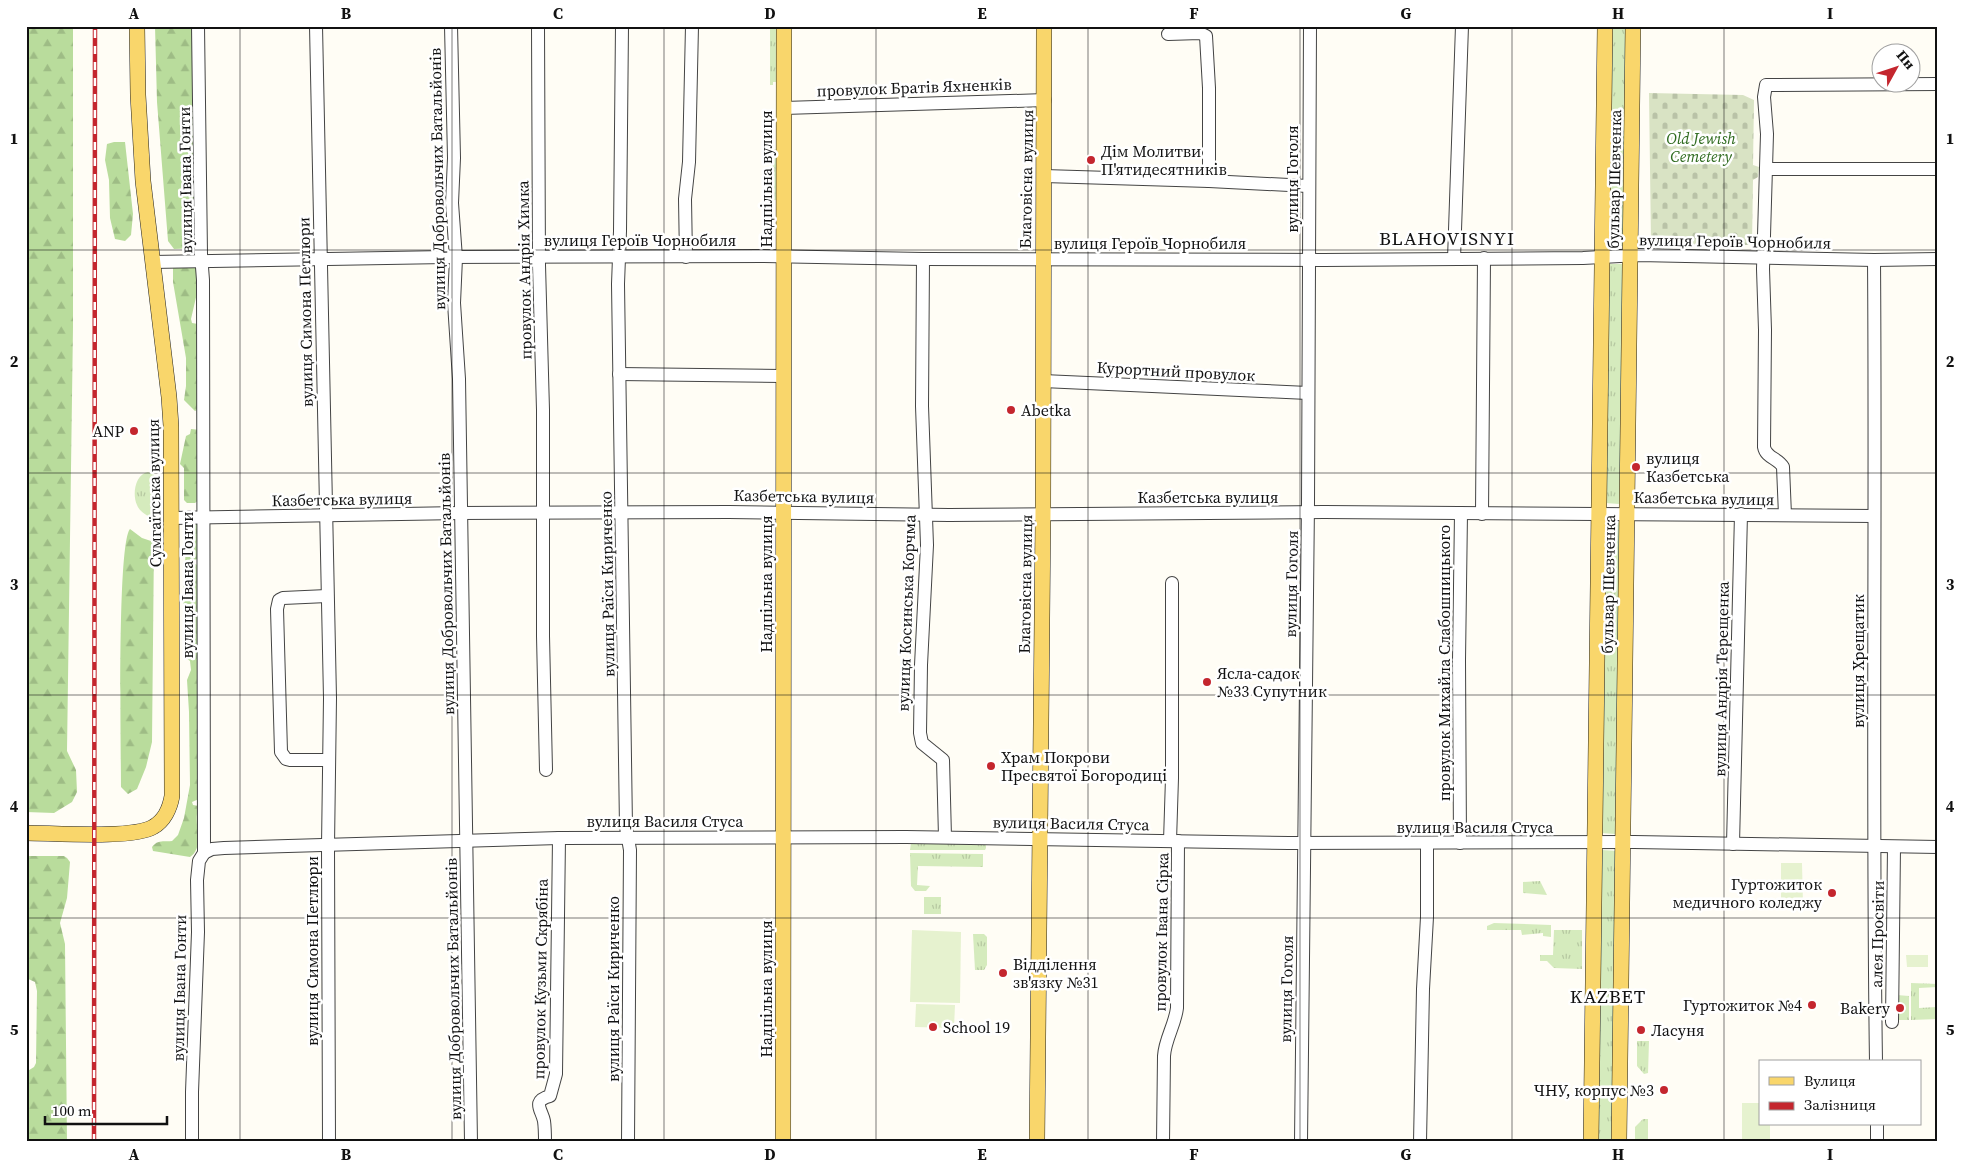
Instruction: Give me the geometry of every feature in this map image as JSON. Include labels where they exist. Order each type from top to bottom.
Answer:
[{"type":"main road","name":"Сумгаїтська вулиця","points":[[26,833],[108,834],[140,832],[157,824],[169,808],[173,775],[172,518],[169,397],[152,262],[140,142],[137,26]]},
{"type":"main road","name":"Надпільна вулиця","points":[[783,1142],[784,512],[782,376],[784,26]]},
{"type":"main road","name":"Благовісна вулиця","points":[[1037,1142],[1043,514],[1044,26]]},
{"type":"main road","name":"бульвар Шевченка","points":[[1591,1142],[1605,26]]},
{"type":"main road","name":"бульвар Шевченка","points":[[1619,1142],[1633,26]]},
{"type":"street","name":"вулиця Івана Гонти","points":[[192,1142],[198,932],[197,880],[199,861],[204,853],[204,517],[198,26]]},
{"type":"street","name":"вулиця Симона Петлюри","points":[[316,26],[330,698],[328,846],[329,1142]]},
{"type":"street","name":"вулиця Добровольчих Батальйонів","points":[[451,26],[454,158],[452,203],[456,258],[454,303],[459,379],[471,1142]]},
{"type":"street","name":"провулок Андрія Химка","points":[[538,26],[543,512]]},
{"type":"street","name":"вулиця Раїси Кириченко","points":[[622,26],[619,258],[627,838],[630,850],[628,1142]]},
{"type":"street","points":[[686,257],[685,198],[689,162],[692,26]]},
{"type":"street","name":"вулиця Гоголя","points":[[1301,1142],[1308,513],[1310,26]]},
{"type":"street","points":[[1454,259],[1462,26]]},
{"type":"street","points":[[1168,34],[1200,33],[1206,36],[1209,88],[1209,181]]},
{"type":"street","points":[[1785,515],[1783,467],[1780,462],[1767,454],[1764,447],[1763,257],[1767,169],[1767,129],[1764,102],[1766,86],[1938,84]]},
{"type":"street","name":"провулок Братів Яхненків","points":[[784,108],[1045,100]]},
{"type":"street","points":[[1767,169],[1938,169]]},
{"type":"street","points":[[1044,176],[1308,186]]},
{"type":"street","name":"вулиця Героїв Чорнобиля","points":[[152,262],[540,257],[1454,259],[1630,256],[1874,260],[1938,259]]},
{"type":"street","name":"вулиця Косинська Корчма","points":[[923,258],[922,406],[927,545],[920,738],[924,745],[944,760],[945,837]]},
{"type":"street","points":[[1482,514],[1484,258]]},
{"type":"street","name":"вулиця Хрещатик","points":[[1874,260],[1876,456],[1874,516],[1876,1060]]},
{"type":"street","points":[[620,374],[782,376]]},
{"type":"street","name":"Курортний провулок","points":[[1043,381],[1308,393]]},
{"type":"street","points":[[543,512],[546,770]]},
{"type":"street","name":"Казбетська вулиця","points":[[172,518],[543,512],[926,514],[1627,513],[1874,516]]},
{"type":"street","name":"провулок Михайла Слабошпицького","points":[[1460,843],[1459,660],[1461,513]]},
{"type":"street","name":"вулиця Андрія Терещенка","points":[[1733,844],[1741,514]]},
{"type":"street","name":"провулок Івана Сірка","points":[[1163,1142],[1164,1056],[1166,1042],[1175,1024],[1177,1008],[1172,778],[1172,583]]},
{"type":"street","points":[[327,596],[283,598],[279,600],[277,609],[281,752],[286,759],[290,760],[330,760]]},
{"type":"street","name":"вулиця Василя Стуса","points":[[204,853],[217,848],[559,838],[783,837],[1938,847]]},
{"type":"street","name":"провулок Кузьми Скрябіна","points":[[545,1142],[544,1122],[539,1110],[539,1103],[543,1098],[550,1096],[556,1074],[559,838]]},
{"type":"street","points":[[1420,1142],[1427,917],[1427,843]]},
{"type":"street","name":"алея Просвіти","points":[[1892,1022],[1894,847]]},
{"type":"street","points":[[1877,1126],[1878,1142]]},
{"type":"green space","points":[[26,26],[73,26],[73,327],[67,751],[76,770],[77,792],[72,802],[54,813],[26,812]]},
{"type":"green space","points":[[155,26],[196,26],[196,198],[190,200],[191,210],[196,211],[198,248],[174,249],[168,241],[157,102]]},
{"type":"green space","points":[[770,26],[778,26],[778,82],[773,82],[773,85],[770,85]]},
{"type":"green space","points":[[1609,26],[1629,26],[1623,246],[1609,246]]},
{"type":"green space","name":"Old Jewish Cemetery","points":[[1649,93],[1743,95],[1754,100],[1753,165],[1759,167],[1758,177],[1753,180],[1752,245],[1651,244]]},
{"type":"green space","points":[[125,142],[133,214],[131,235],[125,241],[115,239],[110,218],[109,180],[105,160],[107,144]]},
{"type":"green space","points":[[770,149],[777,149],[778,198],[776,200],[770,200]]},
{"type":"green space","points":[[1608,264],[1623,264],[1621,504],[1605,503]]},
{"type":"green space","points":[[199,265],[197,293],[191,319],[192,323],[198,324],[201,408],[195,411],[184,400],[186,358],[173,282],[173,267]]},
{"type":"green space","points":[[191,429],[200,430],[200,499],[195,503],[187,503],[184,500],[184,468],[180,464],[186,436],[190,434]]},
{"type":"green space","points":[[148,472],[154,475],[159,484],[158,512],[152,518],[139,509],[135,496],[137,481]]},
{"type":"green space","points":[[197,521],[201,523],[201,558],[194,560],[194,564],[198,565],[199,799],[192,802],[193,805],[199,806],[199,809],[197,814],[198,843],[197,848],[190,857],[153,851],[152,847],[159,842],[172,841],[178,835],[184,818],[190,785],[187,680],[191,670],[190,661],[185,657],[185,653],[192,657],[192,649],[184,637],[183,584],[186,550],[184,536],[185,528]]},
{"type":"green space","points":[[1606,521],[1621,523],[1617,833],[1615,834],[1601,833]]},
{"type":"green space","points":[[130,529],[142,538],[154,542],[152,742],[146,767],[137,789],[128,794],[121,787],[121,608],[126,543]]},
{"type":"green space","points":[[911,843],[986,843],[986,848],[985,850],[910,850]]},
{"type":"green space","points":[[1602,850],[1617,851],[1614,1142],[1595,1142]]},
{"type":"green space","points":[[910,853],[983,854],[983,867],[918,866],[917,885],[930,886],[926,891],[915,891],[911,886]]},
{"type":"green space","points":[[26,856],[64,856],[70,862],[67,898],[60,923],[65,944],[67,1142],[26,1142],[26,1072],[34,1067],[36,1063],[37,991],[35,982],[26,978]]},
{"type":"green space","points":[[1781,863],[1802,863],[1803,905],[1781,905]]},
{"type":"green space","points":[[1540,881],[1547,895],[1523,893],[1523,882]]},
{"type":"green space","points":[[924,897],[941,897],[941,914],[924,914]]},
{"type":"green space","points":[[1494,923],[1551,925],[1551,937],[1543,936],[1543,933],[1522,935],[1521,930],[1487,930],[1487,926]]},
{"type":"green space","points":[[912,930],[961,932],[960,1003],[910,1002]]},
{"type":"green space","points":[[1554,930],[1582,930],[1582,969],[1554,968],[1547,961],[1540,961],[1540,955],[1553,955]]},
{"type":"green space","points":[[973,934],[984,934],[987,937],[987,965],[984,970],[975,970]]},
{"type":"green space","points":[[1906,955],[1928,955],[1928,967],[1907,967]]},
{"type":"green space","points":[[1911,983],[1938,984],[1938,987],[1919,988],[1919,1008],[1937,1007],[1938,1019],[1911,1020]]},
{"type":"green space","points":[[1897,995],[1909,996],[1909,1020],[1894,1020]]},
{"type":"green space","points":[[916,1004],[955,1005],[954,1028],[915,1027]]},
{"type":"green space","points":[[1637,1041],[1649,1041],[1648,1073],[1644,1074],[1637,1066]]},
{"type":"green space","points":[[1742,1103],[1759,1103],[1759,1126],[1770,1126],[1770,1142],[1742,1142]]},
{"type":"green space","points":[[1643,1119],[1648,1119],[1648,1142],[1635,1142],[1635,1127]]},
{"type":"railway","points":[[94,1142],[95,26]]},
{"type":"place","name":"Дім Молитви П'ятидесятників","points":[[1091,160]]},
{"type":"place","name":"Abetka","points":[[1011,410]]},
{"type":"place","name":"ANP","points":[[134,431]]},
{"type":"place","name":"вулиця Казбетська","points":[[1636,467]]},
{"type":"place","name":"Ясла-садок №33 Супутник","points":[[1207,682]]},
{"type":"place","name":"Храм Покрови Пресвятої Богородиці","points":[[991,766]]},
{"type":"place","name":"Гуртожиток медичного коледжу","points":[[1832,893]]},
{"type":"place","name":"Відділення зв'язку №31","points":[[1003,973]]},
{"type":"place","name":"Гуртожиток №4","points":[[1812,1005]]},
{"type":"place","name":"Bakery","points":[[1900,1008]]},
{"type":"place","name":"School 19","points":[[933,1027]]},
{"type":"place","name":"Ласуня","points":[[1641,1030]]},
{"type":"place","name":"ЧНУ, корпус №3","points":[[1664,1090]]},
{"type":"district","name":"BLAHOVISNYI","points":[[1447,238]]},
{"type":"district","name":"KAZBET","points":[[1608,996]]}]
